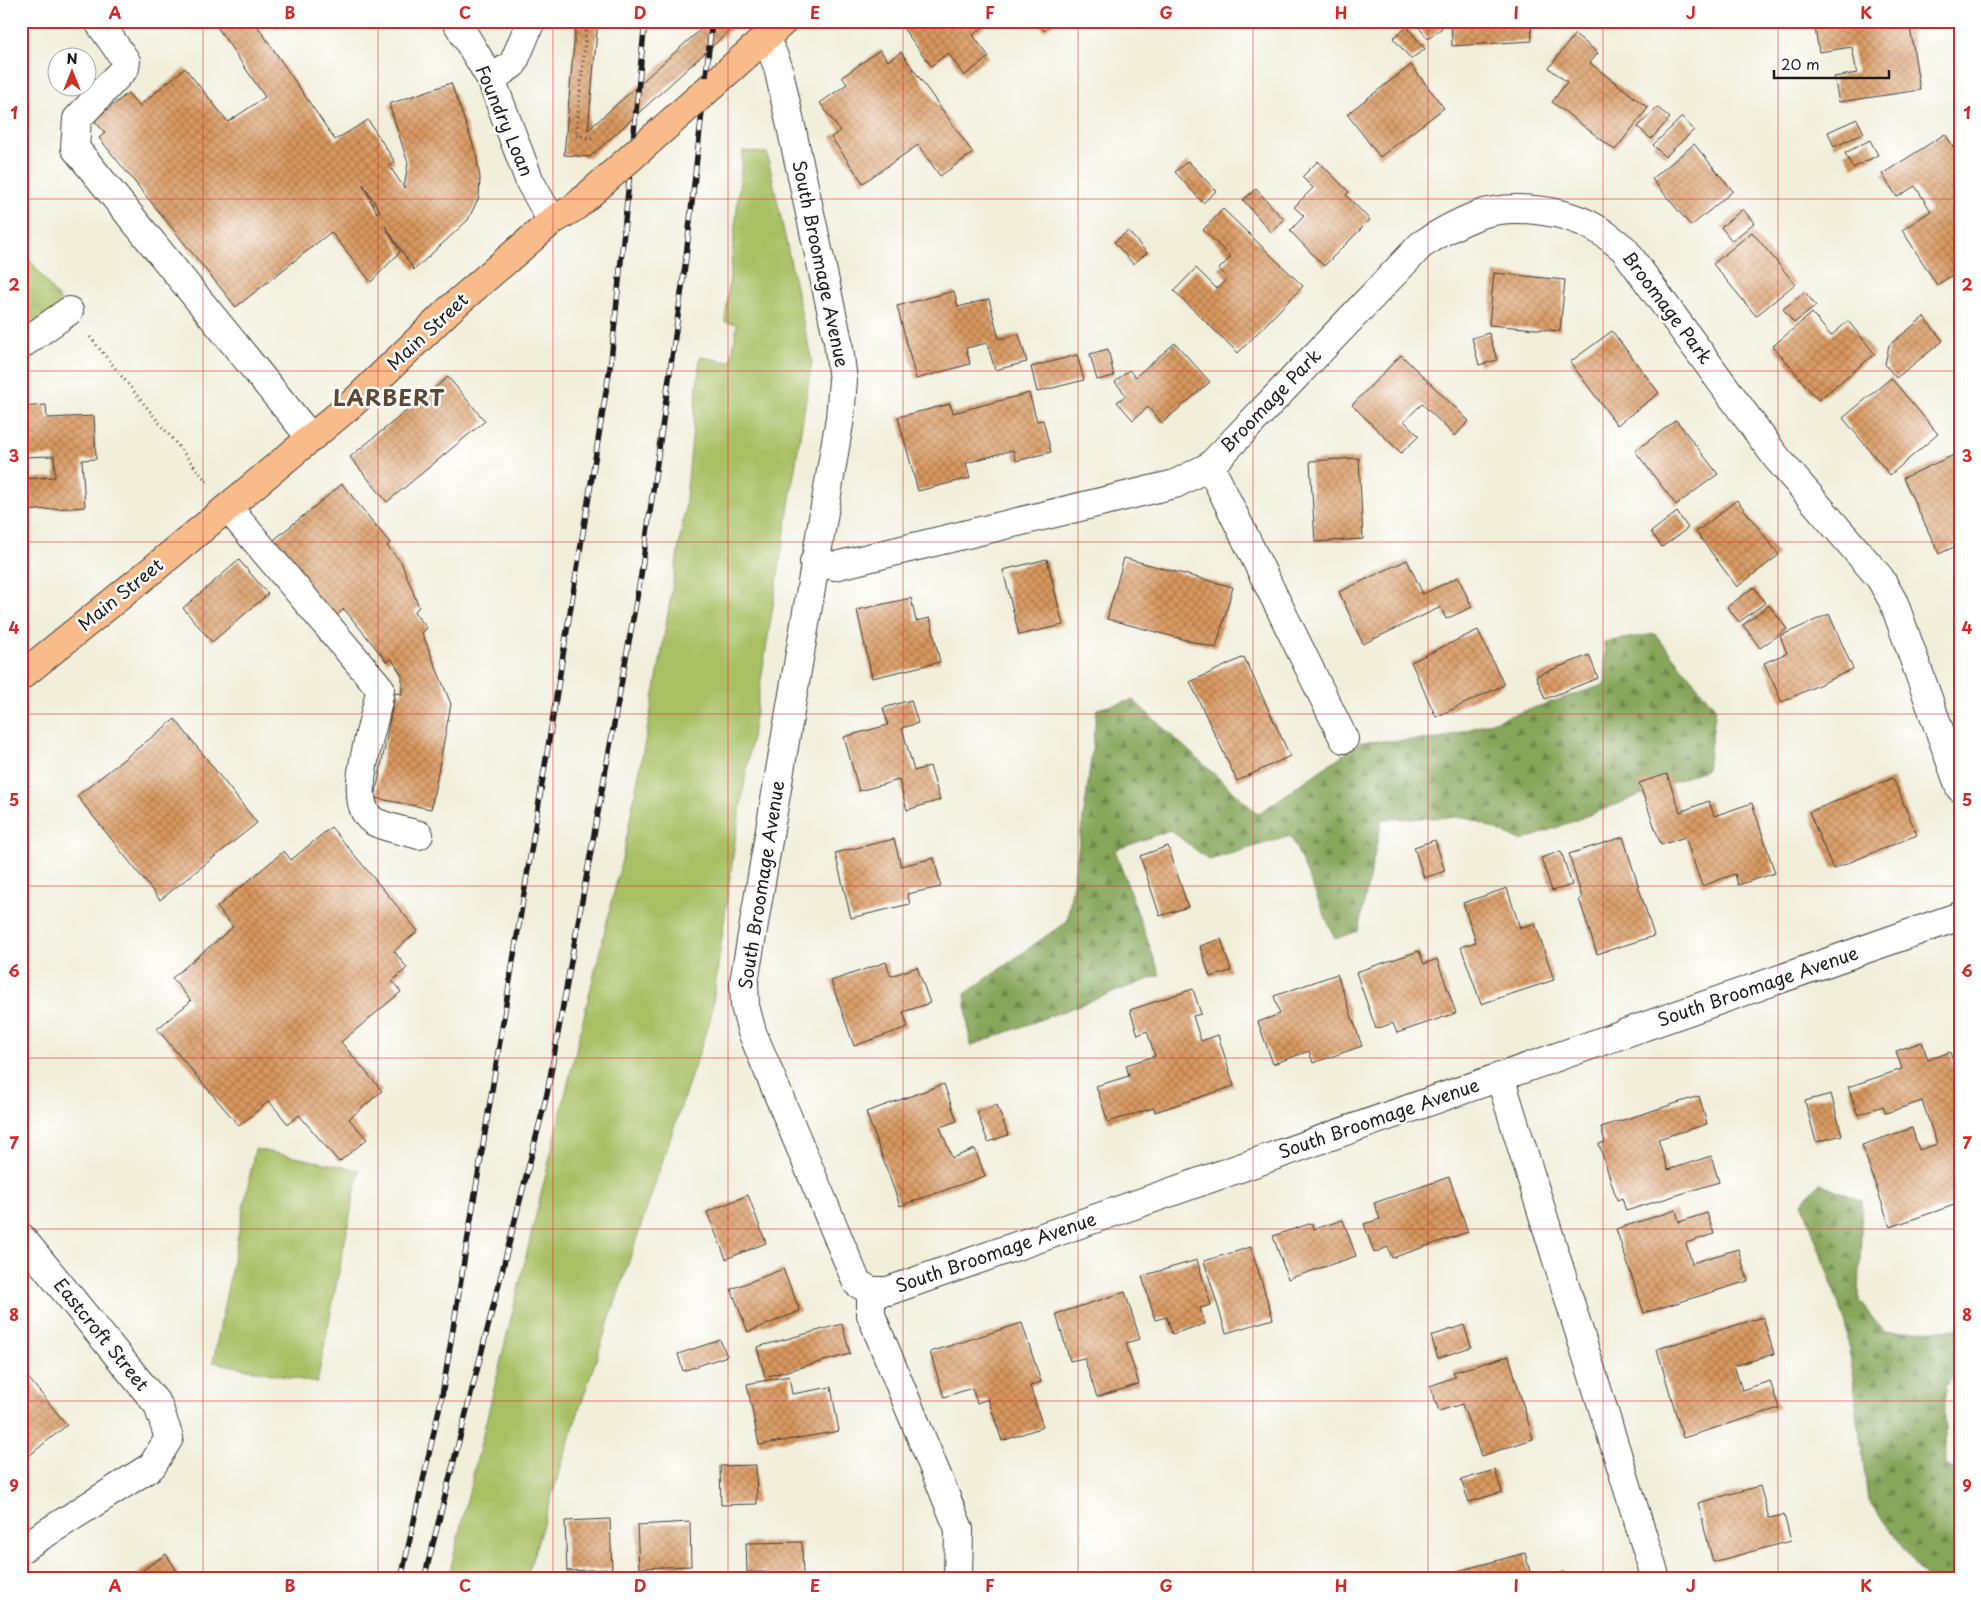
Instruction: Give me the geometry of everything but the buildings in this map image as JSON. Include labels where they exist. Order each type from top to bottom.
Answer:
[{"type":"main road","name":"Main Street","points":[[21,676],[228,508],[353,403],[450,309],[552,221],[575,207],[766,37]]},
{"type":"street","points":[[98,21],[126,61],[125,68],[77,119],[75,148],[311,438]]},
{"type":"street","name":"Foundry Loan","points":[[456,21],[491,79],[530,182],[552,221]]},
{"type":"street","points":[[491,79],[513,64],[532,21]]},
{"type":"street","name":"South Broomage Avenue","points":[[766,37],[778,67],[838,341],[843,380],[840,418],[744,982],[745,1006],[752,1032],[857,1283],[871,1291],[888,1291],[1960,916]]},
{"type":"street","name":"Broomage Park","points":[[814,562],[835,566],[1175,484],[1210,466],[1420,245],[1427,240],[1448,228],[1480,214],[1516,209],[1560,213],[1596,228],[1630,256],[1776,457],[1880,578],[1894,603],[1960,788]]},
{"type":"street","points":[[21,345],[69,311]]},
{"type":"street","name":"Broomage Park","points":[[1210,466],[1344,739]]},
{"type":"street","points":[[228,508],[380,688],[379,705],[360,778],[361,807],[373,821],[419,835]]},
{"type":"street","name":"South Broomage Avenue","points":[[1500,1077],[1656,1579]]},
{"type":"street","name":"Eastcroft Street","points":[[21,1237],[158,1405],[169,1438],[152,1466],[21,1549]]},
{"type":"street","points":[[871,1291],[871,1315],[959,1529],[958,1579]]},
{"type":"path","points":[[587,21],[576,135],[594,139]]},
{"type":"path","points":[[69,311],[228,508]]},
{"type":"green space","points":[[743,151],[767,153],[812,362],[734,849],[711,1017],[573,1428],[526,1579],[448,1579],[624,851],[659,668],[685,509],[700,357],[731,362],[737,324],[725,322]]},
{"type":"green space","points":[[21,248],[65,307],[21,339]]},
{"type":"green space","points":[[1655,634],[1716,709],[1707,769],[1522,841],[1466,817],[1382,819],[1358,931],[1335,939],[1291,836],[1209,860],[1170,830],[1115,850],[1160,975],[970,1046],[965,994],[1067,921],[1086,799],[1097,709],[1133,700],[1258,814],[1361,742],[1440,739],[1606,684],[1604,642]]},
{"type":"green space","points":[[255,1149],[359,1170],[317,1383],[213,1362]]},
{"type":"green space","points":[[1820,1183],[1862,1201],[1859,1301],[1884,1332],[1957,1329],[1960,1325],[1960,1369],[1945,1385],[1945,1466],[1960,1472],[1960,1579],[1926,1579],[1868,1500],[1846,1324],[1802,1202]]},
{"type":"railway","points":[[401,1579],[442,1396],[611,361],[645,21]]},
{"type":"railway","points":[[424,1579],[547,1094],[641,575],[685,266],[712,21]]},
{"type":"district","name":"LARBERT","points":[[389,398]]}]
